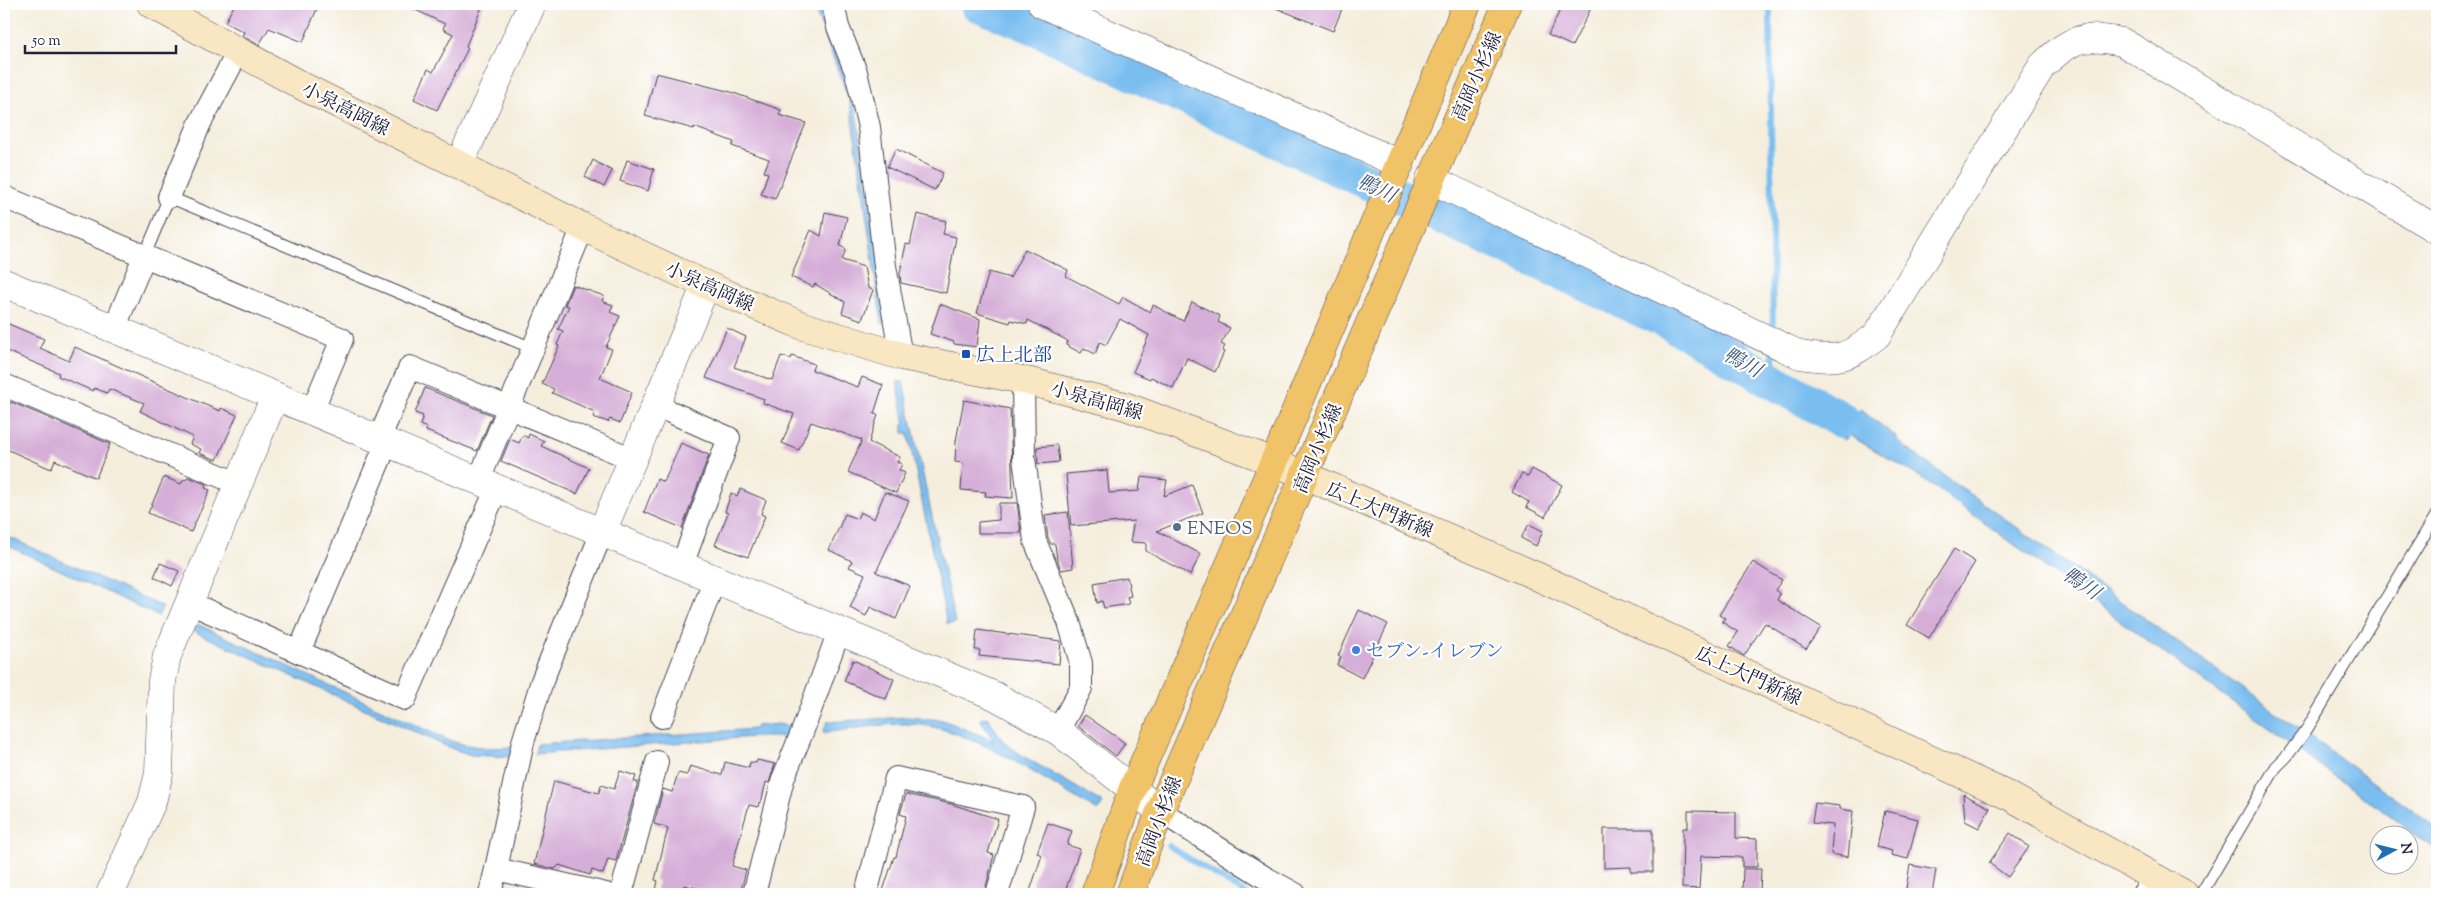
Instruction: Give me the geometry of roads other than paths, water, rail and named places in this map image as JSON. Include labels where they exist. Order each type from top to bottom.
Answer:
[{"type":"main road","name":"小泉高岡線","points":[[151,4],[239,50],[304,87],[582,226],[706,285],[803,326],[902,356],[1023,380],[1125,406],[1274,462],[1305,476]]},
{"type":"main road","name":"高岡小杉線","points":[[1095,894],[1133,788],[1379,216],[1467,4]]},
{"type":"main road","name":"高岡小杉線","points":[[1130,894],[1160,811],[1507,4]]},
{"type":"main road","name":"広上大門新線","points":[[1305,476],[1534,575],[2011,797],[2149,885],[2184,894]]},
{"type":"street","points":[[459,165],[532,4]]},
{"type":"street","points":[[833,4],[838,27],[856,72],[869,127],[885,266],[902,356]]},
{"type":"street","points":[[1042,4],[1398,170]]},
{"type":"street","points":[[1428,185],[1800,356],[1825,359],[1854,353],[1877,335],[2042,66],[2058,50],[2074,40],[2096,37],[2122,42],[2437,230]]},
{"type":"street","points":[[169,197],[200,123],[239,50]]},
{"type":"street","points":[[4,197],[342,339],[312,411]]},
{"type":"street","points":[[188,602],[405,699],[488,484],[508,407],[582,226]]},
{"type":"street","points":[[114,329],[144,257]]},
{"type":"street","points":[[4,283],[986,692],[1058,731],[1160,811],[1264,877],[1295,894]]},
{"type":"street","points":[[490,894],[524,742],[542,682],[602,532],[706,285]]},
{"type":"street","points":[[299,652],[410,367],[633,459]]},
{"type":"street","points":[[1023,380],[1024,458],[1035,541],[1069,622],[1081,663],[1081,688],[1058,731]]},
{"type":"street","points":[[4,385],[239,484]]},
{"type":"street","points":[[110,894],[152,802],[159,773],[163,673],[166,656],[276,396]]},
{"type":"street","points":[[655,405],[729,438],[682,565]]},
{"type":"street","points":[[662,717],[715,578]]},
{"type":"street","points":[[754,894],[783,778],[839,631]]},
{"type":"street","points":[[621,894],[657,762]]},
{"type":"street","points":[[866,894],[896,778],[1023,807],[997,894]]},
{"type":"street","points":[[496,869],[606,894]]},
{"type":"lane","points":[[144,257],[169,197],[532,348]]},
{"type":"lane","points":[[2201,894],[2276,767],[2287,756],[2307,729],[2437,514]]},
{"type":"water","points":[[813,4],[820,4],[855,105],[888,323],[882,324],[850,102]]},
{"type":"water","points":[[897,381],[903,382],[955,623],[947,624],[908,433],[903,433],[903,425],[905,424]]},
{"type":"water","points":[[1806,387],[1854,417],[1860,409],[1895,436],[1897,441],[1913,453],[2437,828],[2437,850],[2418,836],[2418,826],[2404,826],[1925,480],[1849,435],[1845,440],[1841,438],[1843,432],[1796,403]]},
{"type":"water","points":[[4,535],[163,607],[158,616],[4,544]]},
{"type":"water","points":[[197,624],[448,740],[479,747],[511,747],[512,757],[471,755],[448,747],[193,631]]},
{"type":"water","points":[[907,717],[943,720],[994,741],[980,719],[987,717],[1004,742],[1023,756],[1103,803],[1098,811],[993,750],[950,731],[916,724],[903,724],[823,733],[827,722]]},
{"type":"water","points":[[779,724],[790,727],[787,737],[753,737],[535,754],[537,744],[754,729],[756,726]]},
{"type":"waterway","name":"鴨川","points":[[978,4],[1026,23],[1671,323],[1842,420]]},
{"type":"waterway","points":[[1770,4],[1773,335]]},
{"type":"waterway","points":[[1773,350],[1774,379]]},
{"type":"waterway","points":[[1169,846],[1246,894]]},
{"type":"place","name":"広上北部","points":[[966,354]]},
{"type":"place","name":"ENEOS","points":[[1177,527]]},
{"type":"place","name":"セブン-イレブン","points":[[1356,650]]}]
